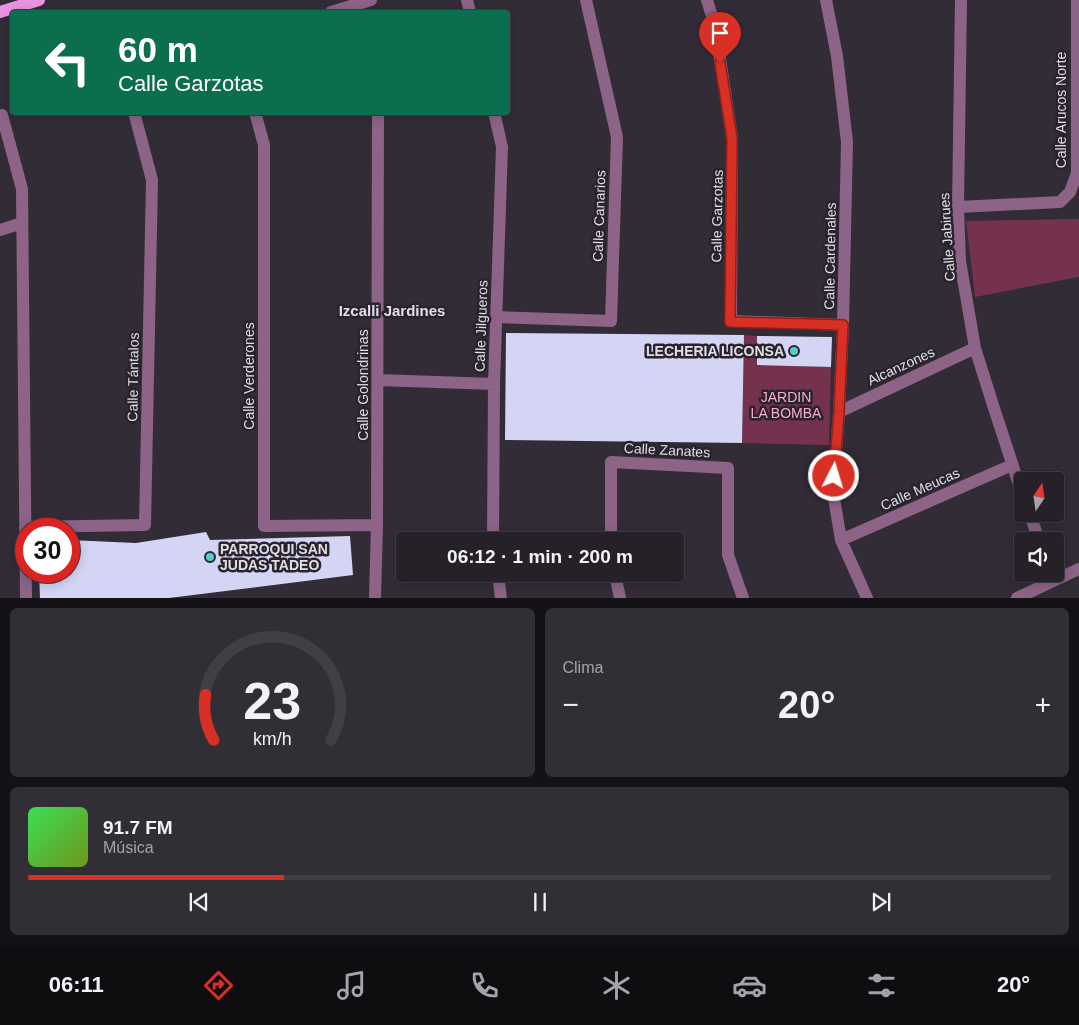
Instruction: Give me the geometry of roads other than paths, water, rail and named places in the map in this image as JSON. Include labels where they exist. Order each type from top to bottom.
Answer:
[{"type":"main road","points":[[0,12],[39,0]]},
{"type":"street","points":[[350,10],[372,0]]},
{"type":"street","name":"Calle Canarios","points":[[496,318],[611,321],[617,137],[586,0]]},
{"type":"street","name":"Calle Garzotas","points":[[707,0],[715,26],[732,138],[730,322],[843,325]]},
{"type":"street","name":"Calle Cardenales","points":[[826,0],[837,56],[847,142],[843,325],[833,492],[841,540],[867,598]]},
{"type":"street","name":"Calle Jabirues","points":[[961,0],[958,207],[960,261],[975,348],[1015,472]]},
{"type":"street","name":"Calle Arucos Norte","points":[[958,207],[1060,202],[1070,192],[1077,173],[1077,0]]},
{"type":"street","points":[[5,115],[22,189],[25,518]]},
{"type":"street","name":"Calle Tántalos","points":[[80,526],[145,525],[152,180],[135,115]]},
{"type":"street","name":"Calle Verderones","points":[[256,115],[264,145],[264,526],[377,525]]},
{"type":"street","name":"Calle Golondrinas","points":[[375,598],[378,380],[378,115]]},
{"type":"street","name":"Calle Jilgueros","points":[[493,532],[494,384],[502,147],[495,115]]},
{"type":"street","points":[[0,230],[22,223]]},
{"type":"street","name":"Alcanzones","points":[[839,412],[975,348]]},
{"type":"street","points":[[378,380],[494,384]]},
{"type":"street","name":"Calle Zanates","points":[[611,532],[611,462],[728,468],[728,555],[743,598]]},
{"type":"street","name":"Calle Meucas","points":[[841,540],[1012,464]]},
{"type":"street","points":[[1064,573],[1079,569]]},
{"type":"street","points":[[499,582],[501,598]]},
{"type":"street","points":[[617,582],[620,598]]},
{"type":"street","points":[[1016,598],[1043,582]]},
{"type":"street","points":[[26,583],[26,598]]},
{"type":"place","name":"LECHERIA LICONSA","points":[[794,351]]},
{"type":"place","name":"PARROQUI SAN JUDAS TADEO","points":[[210,557]]},
{"type":"district","name":"Izcalli Jardines","points":[[392,310]]},
{"type":"park label","name":"JARDIN LA BOMBA","points":[[786,406]]}]
